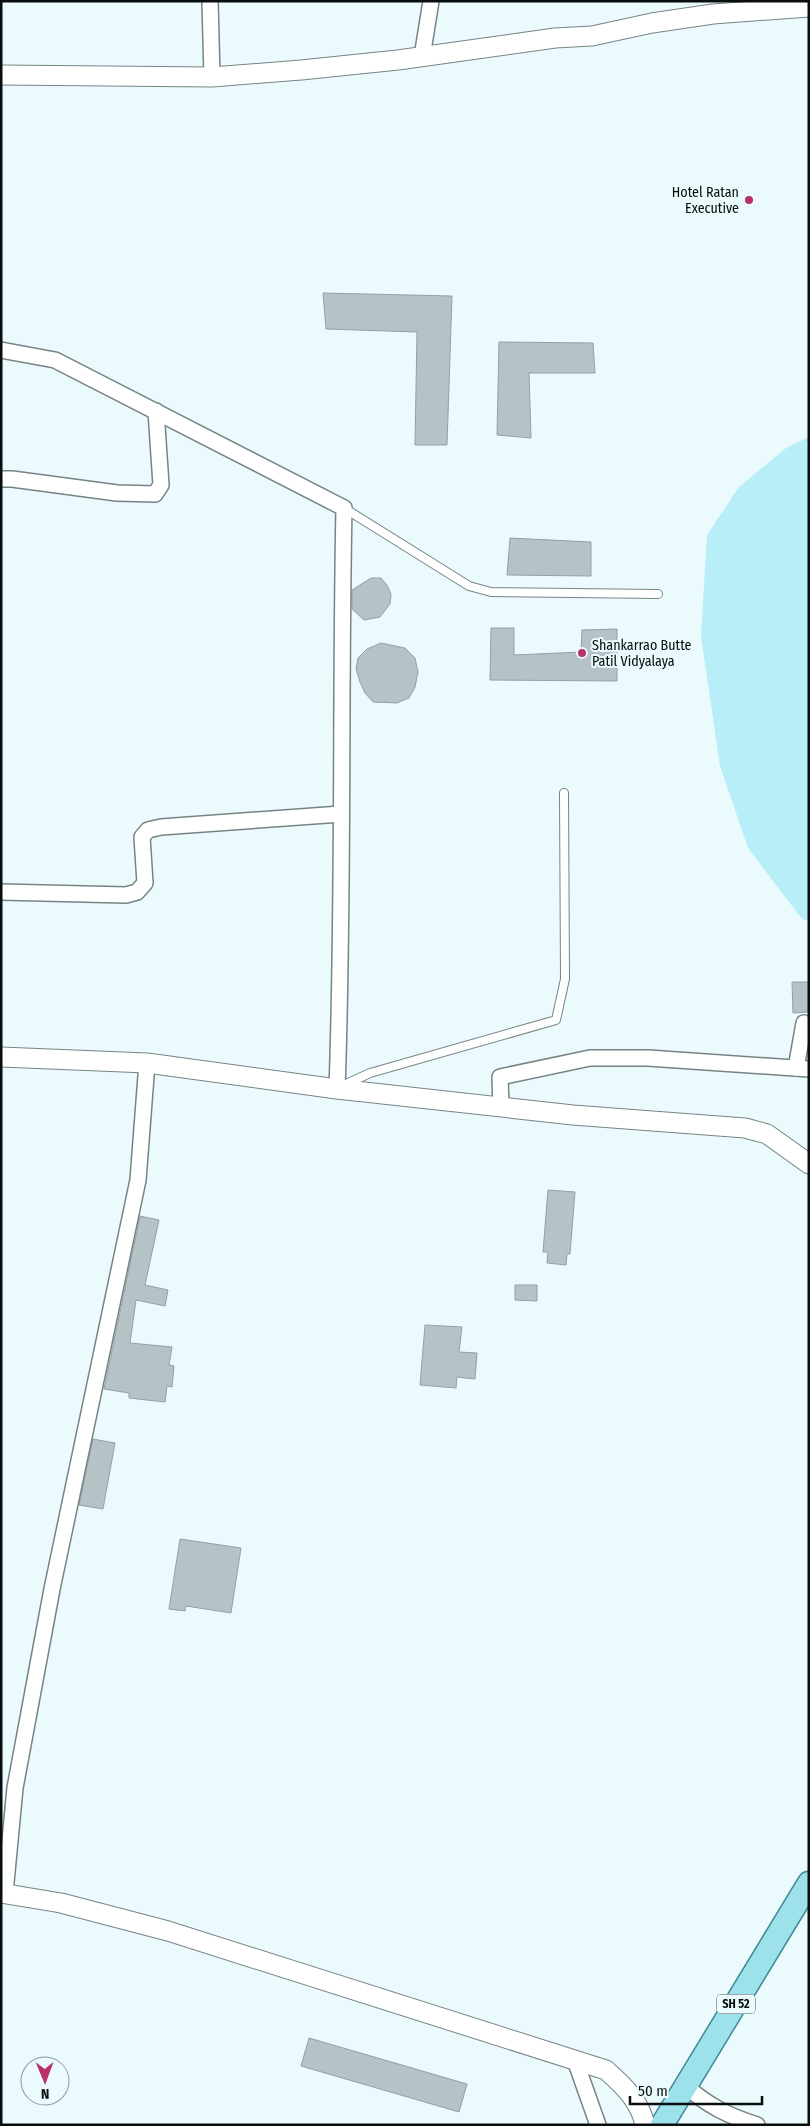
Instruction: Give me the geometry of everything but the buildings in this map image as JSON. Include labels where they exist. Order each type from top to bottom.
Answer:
[{"type":"main road","name":"SH 52","points":[[662,2125],[809,1883]]},
{"type":"street","points":[[210,1],[212,77]]},
{"type":"street","points":[[422,57],[431,1]]},
{"type":"street","points":[[1,74],[212,77],[302,70],[422,57],[556,38],[592,36],[652,23],[713,14],[809,7]]},
{"type":"street","points":[[1,350],[55,360],[344,508],[342,951],[337,1089]]},
{"type":"street","points":[[1,480],[31,481],[117,493],[155,494],[161,485],[156,411]]},
{"type":"street","points":[[1,892],[126,895],[137,892],[146,883],[142,837],[148,830],[161,827],[342,814]]},
{"type":"street","points":[[501,1107],[500,1077],[590,1058],[648,1058],[802,1068],[804,1023]]},
{"type":"street","points":[[1,1057],[148,1064],[337,1089],[573,1115],[745,1128],[767,1134],[809,1164]]},
{"type":"street","points":[[148,1064],[138,1180],[52,1589],[15,1788],[3,1893],[61,1903],[168,1931],[606,2070],[626,2087],[642,2112],[645,2125]]},
{"type":"street","points":[[575,2060],[598,2125]]},
{"type":"street","points":[[686,2086],[704,2102],[730,2117],[757,2125]]},
{"type":"lane","points":[[344,508],[469,586],[491,592],[658,594]]},
{"type":"lane","points":[[337,1089],[370,1072],[556,1020],[565,979],[564,793]]},
{"type":"shaded area","points":[[809,437],[809,921],[802,919],[748,848],[720,766],[701,636],[707,535],[739,487],[786,448]]},
{"type":"place","name":"Hotel Ratan Executive","points":[[749,200]]},
{"type":"place","name":"Shankarrao Butte Patil Vidyalaya","points":[[582,653]]}]
